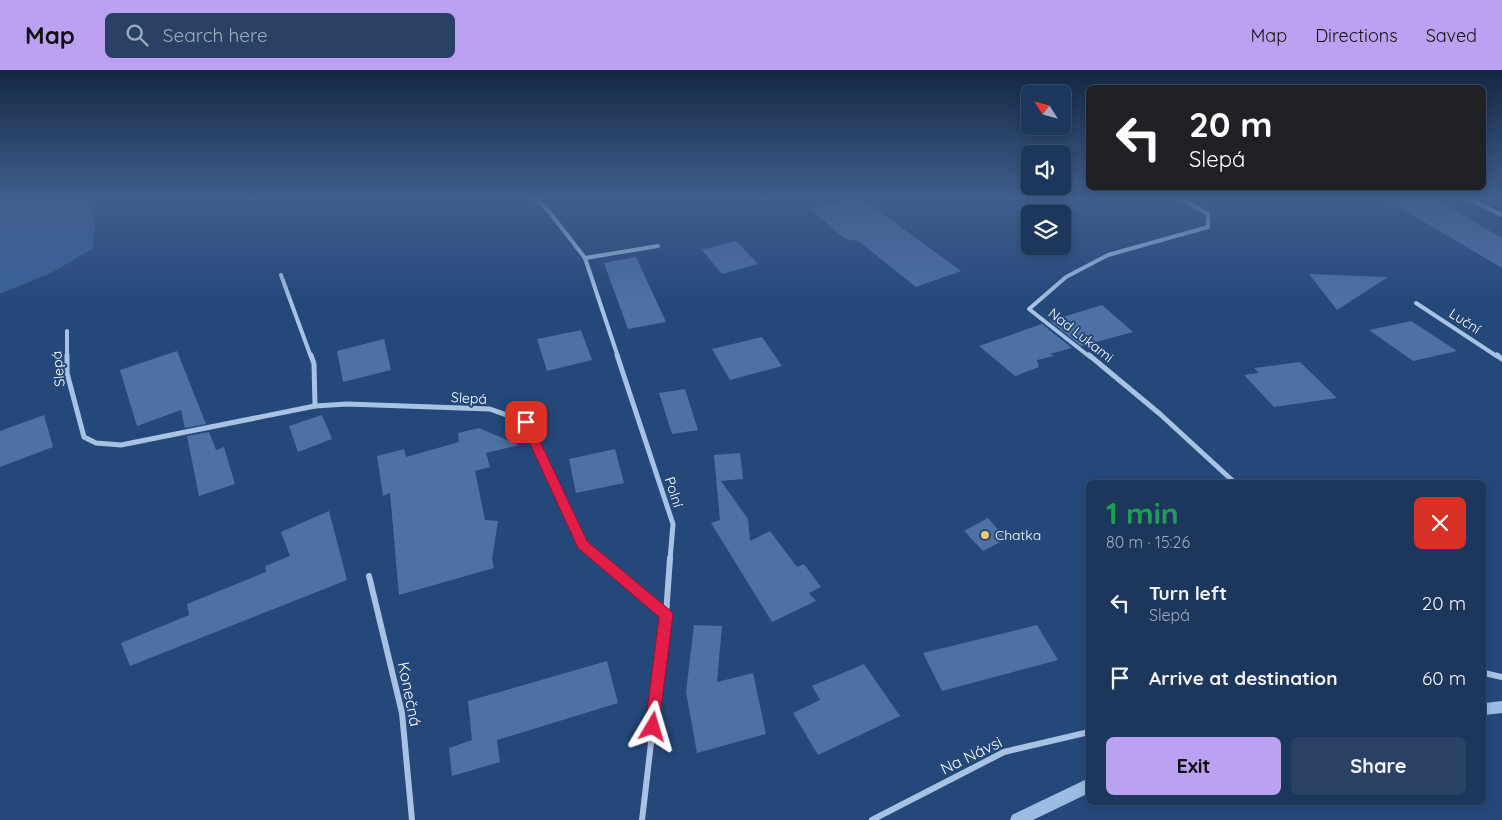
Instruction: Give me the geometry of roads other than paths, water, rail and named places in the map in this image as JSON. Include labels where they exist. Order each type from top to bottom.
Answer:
[{"type":"street","name":"Polní","points":[[566,233],[585,258],[673,524],[666,615],[642,820]]},
{"type":"street","name":"Nad Lukami","points":[[1187,233],[1108,255],[1066,277],[1030,308],[1106,369],[1232,480]]},
{"type":"street","points":[[585,258],[658,246]]},
{"type":"street","points":[[281,275],[314,364],[315,406]]},
{"type":"street","name":"Luční","points":[[1416,303],[1502,359]]},
{"type":"street","name":"Slepá","points":[[67,331],[67,373],[84,436],[90,442],[121,445],[315,406],[347,404],[490,409],[526,422],[582,544],[666,615]]},
{"type":"street","name":"Konečná","points":[[369,576],[402,713],[412,820]]},
{"type":"street","points":[[1486,673],[1502,676]]},
{"type":"street","name":"Na Návsi","points":[[872,820],[1004,752],[1086,733]]},
{"type":"waterway","points":[[1486,709],[1502,707]]},
{"type":"waterway","points":[[1017,820],[1086,786]]},
{"type":"place","name":"Chatka","points":[[985,535]]}]
